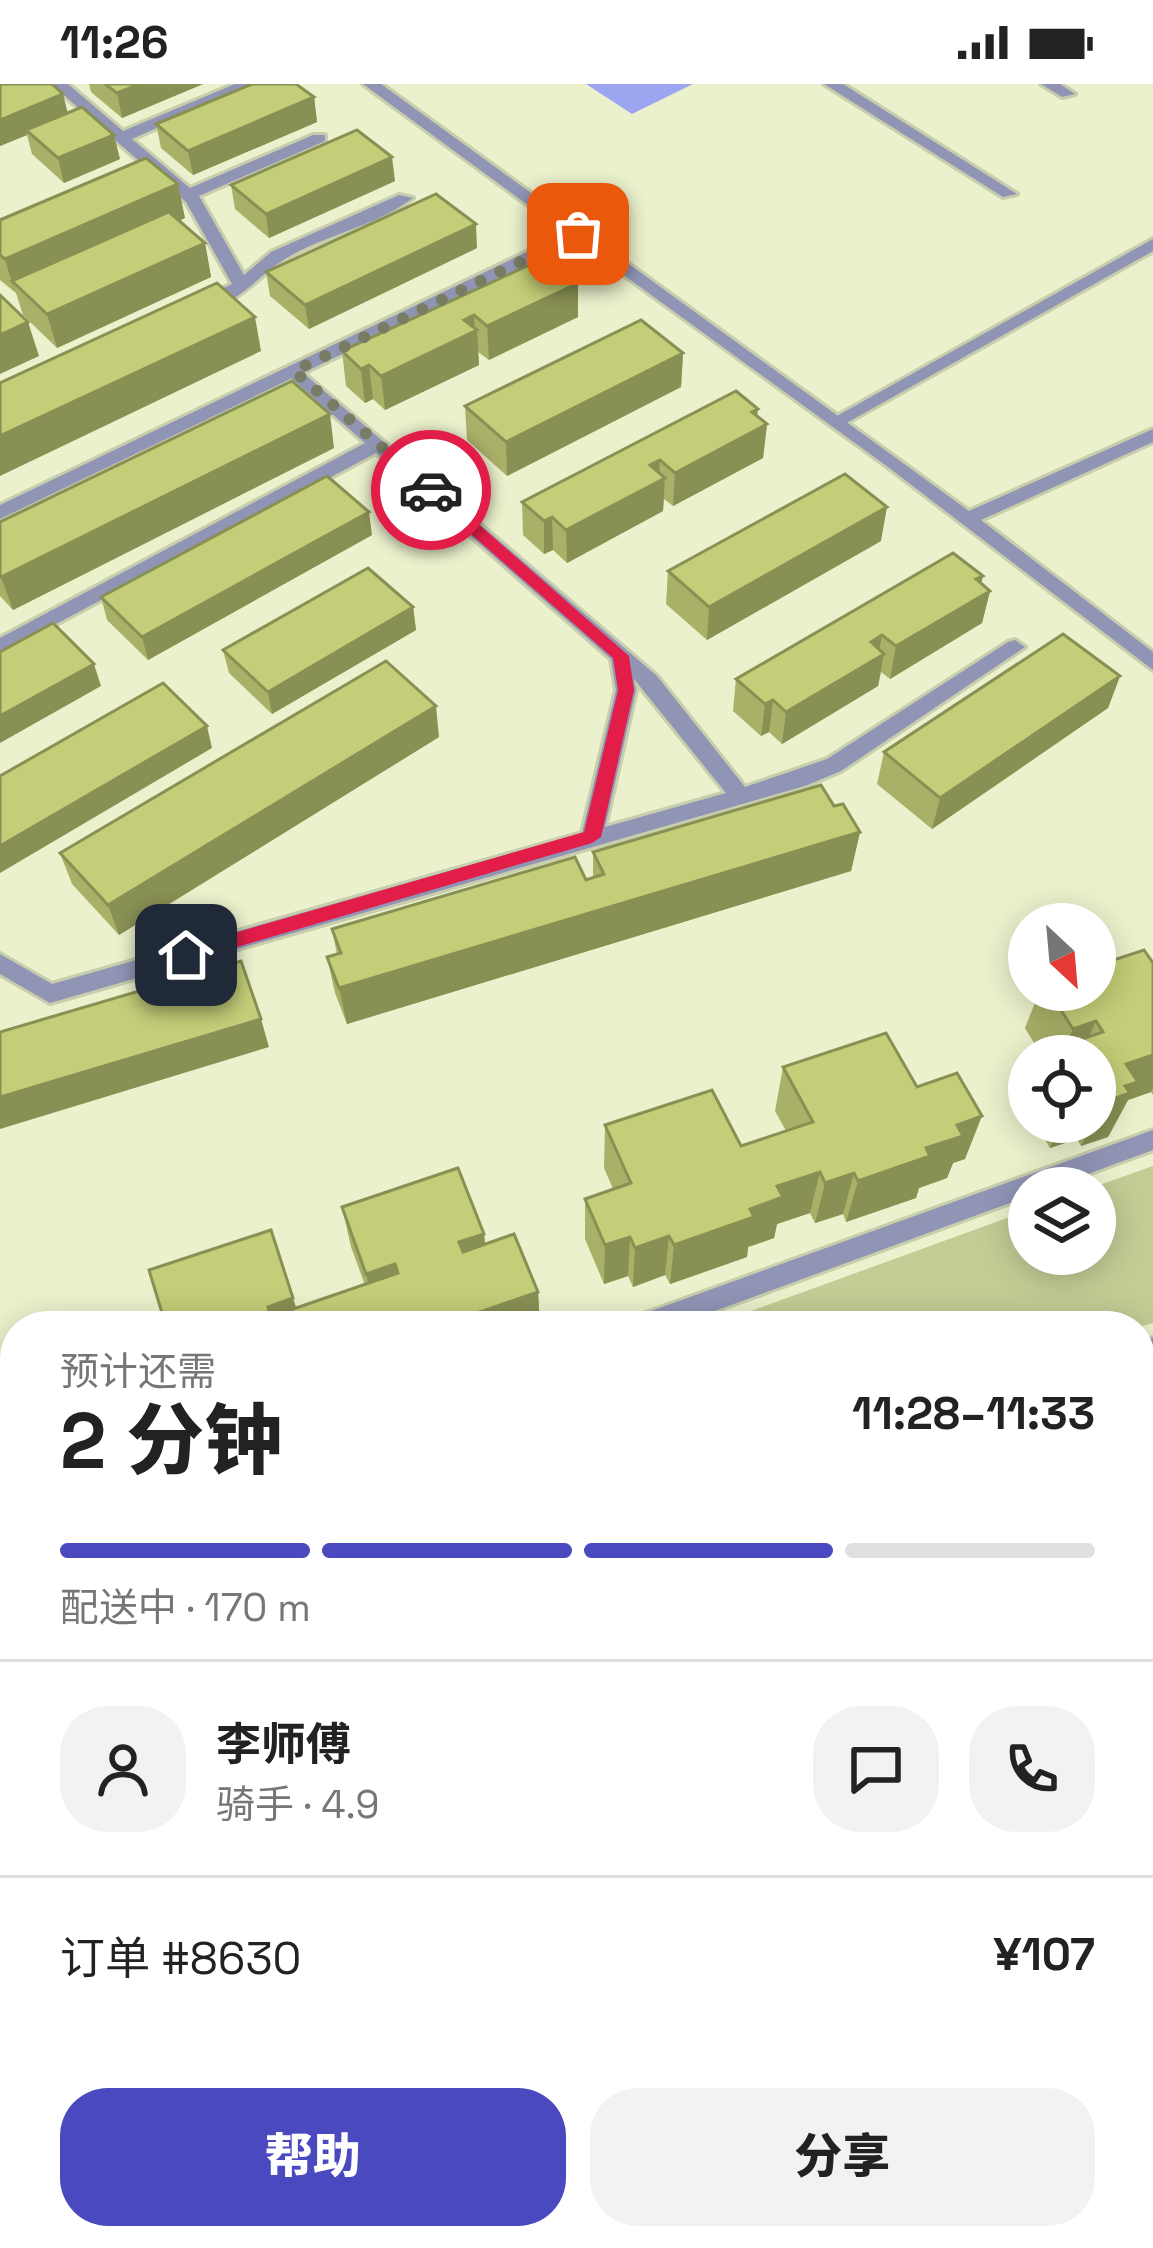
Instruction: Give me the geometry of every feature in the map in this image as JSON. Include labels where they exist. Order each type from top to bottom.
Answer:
[{"type":"street","points":[[59,84],[189,195],[242,286]]},
{"type":"street","points":[[122,137],[248,84]]},
{"type":"street","points":[[371,84],[837,422],[1153,663]]},
{"type":"street","points":[[832,84],[1009,194]]},
{"type":"street","points":[[1049,84],[1067,94]]},
{"type":"street","points":[[189,195],[319,138]]},
{"type":"street","points":[[136,173],[156,165]]},
{"type":"street","points":[[182,314],[242,286],[277,256],[405,198]]},
{"type":"street","points":[[0,513],[578,234]]},
{"type":"street","points":[[837,422],[1153,244]]},
{"type":"street","points":[[294,371],[650,681],[741,797]]},
{"type":"street","points":[[967,519],[1153,435]]},
{"type":"street","points":[[0,646],[378,444]]},
{"type":"street","points":[[0,963],[50,994],[741,797],[834,765],[1015,647]]},
{"type":"street","points":[[592,837],[626,690],[621,656]]},
{"type":"street","points":[[684,1311],[1153,1140]]},
{"type":"green space","points":[[1153,1166],[1153,1311],[751,1311],[1008,1218],[1008,1275],[1116,1275],[1116,1179]]},
{"type":"water","points":[[586,84],[693,84],[632,114]]},
{"type":"building","points":[[0,84],[52,84],[63,94],[0,120]]},
{"type":"building","points":[[105,84],[140,84],[117,93]]},
{"type":"building","points":[[252,84],[296,84],[314,97],[188,151],[156,124]]},
{"type":"building","points":[[82,107],[114,135],[58,158],[26,130]]},
{"type":"building","points":[[357,130],[392,157],[266,214],[231,185]]},
{"type":"building","points":[[146,158],[178,184],[5,259],[0,255],[0,220]]},
{"type":"building","points":[[436,194],[476,224],[305,305],[266,272]]},
{"type":"building","points":[[169,212],[205,243],[47,314],[12,281]]},
{"type":"building","points":[[551,255],[578,283],[487,326],[474,315],[464,320],[477,330],[381,376],[369,365],[361,369],[342,351]]},
{"type":"building","points":[[217,283],[255,317],[0,436],[0,383]]},
{"type":"building","points":[[0,295],[28,322],[0,335]]},
{"type":"building","points":[[641,320],[683,353],[506,442],[465,406]]},
{"type":"building","points":[[292,381],[330,414],[0,576],[0,522]]},
{"type":"building","points":[[736,391],[758,409],[752,412],[767,424],[675,473],[660,460],[650,465],[665,478],[566,530],[552,517],[544,521],[522,502]]},
{"type":"building","points":[[845,474],[887,507],[709,607],[668,571]]},
{"type":"building","points":[[327,476],[369,512],[142,637],[101,597]]},
{"type":"building","points":[[953,553],[983,576],[976,579],[990,591],[896,646],[882,635],[871,642],[884,654],[786,712],[773,700],[765,704],[736,679]]},
{"type":"building","points":[[368,568],[413,607],[268,692],[223,650]]},
{"type":"building","points":[[53,623],[94,664],[0,716],[0,652]]},
{"type":"building","points":[[1063,634],[1120,676],[940,798],[884,752]]},
{"type":"building","points":[[386,661],[436,706],[108,905],[60,853]]},
{"type":"building","points":[[163,683],[207,726],[0,846],[0,776]]},
{"type":"building","points":[[821,785],[834,806],[843,804],[860,832],[339,988],[327,957],[341,953],[332,929],[575,857],[586,880],[604,874],[593,852]]},
{"type":"building","points":[[1144,950],[1153,963],[1153,1055],[1126,1064],[1138,1082],[1125,1086],[1130,1093],[1116,1098],[1116,1035],[1094,1035],[1103,1032],[1096,1021],[1073,1029],[1061,1011],[1116,1011],[1116,959]]},
{"type":"building","points":[[241,961],[261,1019],[0,1097],[0,1032]]},
{"type":"building","points":[[886,1033],[917,1087],[957,1073],[982,1116],[957,1125],[963,1136],[926,1148],[930,1156],[858,1181],[854,1173],[825,1183],[820,1172],[777,1186],[783,1197],[750,1209],[754,1217],[674,1245],[669,1236],[635,1248],[630,1237],[605,1245],[585,1199],[631,1183],[605,1125],[712,1090],[741,1146],[813,1122],[783,1067]]},
{"type":"building","points":[[458,1168],[484,1234],[459,1242],[463,1252],[514,1234],[538,1292],[483,1311],[287,1311],[398,1273],[395,1264],[366,1274],[342,1207]]},
{"type":"building","points":[[271,1230],[293,1298],[268,1307],[269,1311],[161,1311],[149,1270]]},
{"type":"way so far","points":[[431,490],[294,371],[578,234]]},
{"type":"route","points":[[186,955],[592,837],[626,690],[621,656],[431,490]]}]
